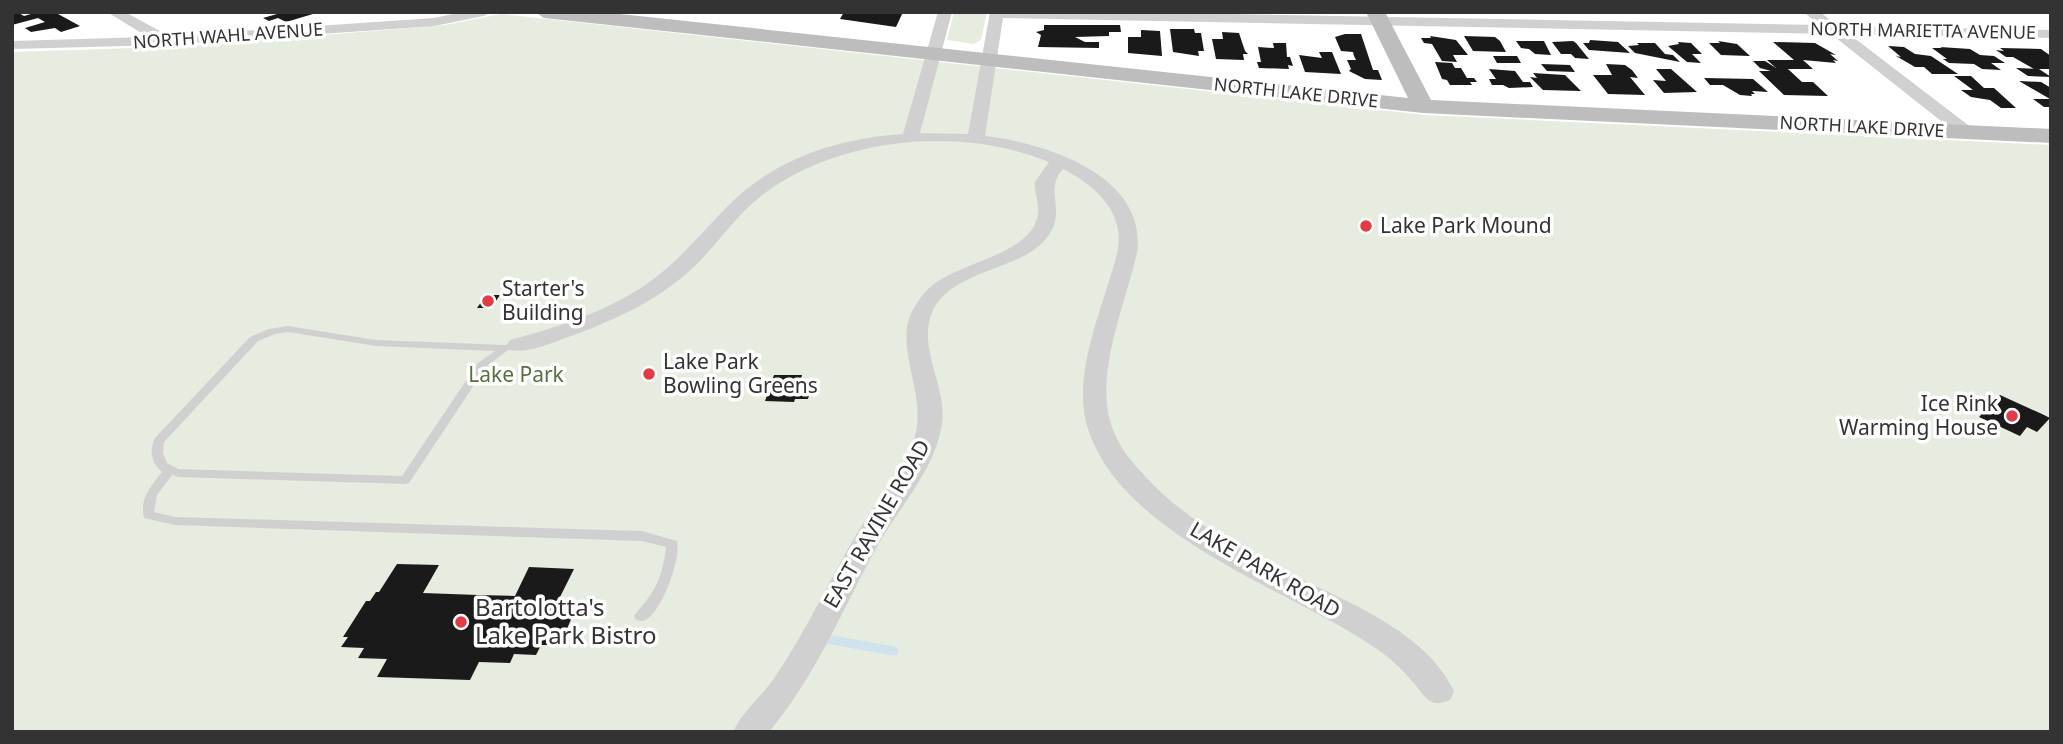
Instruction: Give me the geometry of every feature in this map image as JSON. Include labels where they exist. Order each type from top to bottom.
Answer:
[{"type":"main road","name":"NORTH LAKE DRIVE","points":[[544,12],[1423,106],[2051,136]]},
{"type":"main road","points":[[1378,17],[1423,106]]},
{"type":"street","points":[[114,12],[166,41]]},
{"type":"street","name":"NORTH WAHL AVENUE","points":[[12,45],[166,41],[434,22],[484,12]]},
{"type":"street","points":[[911,137],[945,12]]},
{"type":"street","points":[[1811,12],[1966,132]]},
{"type":"street","points":[[976,139],[997,13]]},
{"type":"street","name":"NORTH MARIETTA AVENUE","points":[[997,13],[1378,17],[2051,34]]},
{"type":"street","name":"LAKE PARK ROAD","points":[[511,346],[601,317],[651,290],[684,265],[752,193],[820,153],[858,142],[911,137],[976,139],[1007,144],[1061,160],[1098,184],[1117,205],[1129,226],[1129,251],[1094,374],[1093,407],[1106,440],[1120,465],[1171,515],[1209,542],[1375,632],[1418,666],[1439,691]]},
{"type":"street","name":"EAST RAVINE ROAD","points":[[749,732],[784,691],[930,431],[933,409],[931,387],[917,341],[917,325],[929,299],[943,287],[1019,251],[1033,240],[1046,220],[1048,204],[1043,187],[1046,178],[1061,160]]},
{"type":"lane","points":[[288,329],[376,343],[511,346],[482,365],[405,480],[169,471],[158,461],[155,452],[159,441],[254,340],[265,333],[288,329]]},
{"type":"lane","points":[[169,471],[151,494],[148,515],[175,521],[642,536],[673,544],[665,583],[654,604],[641,616]]},
{"type":"green space","points":[[954,12],[987,12],[981,40],[974,44],[947,40]]},
{"type":"green space","name":"Lake Park","points":[[501,14],[1426,115],[2051,145],[2051,732],[12,732],[12,52],[192,46],[445,25]]},
{"type":"building","points":[[17,12],[24,16],[38,12],[58,14],[80,26],[61,32],[55,28],[31,32],[25,28],[45,22],[38,18],[12,25],[12,13]]},
{"type":"building","points":[[284,12],[313,14],[286,22],[278,18],[269,21],[263,18]]},
{"type":"building","points":[[844,12],[903,12],[896,27],[840,19]]},
{"type":"building","points":[[1044,25],[1120,25],[1121,32],[1109,32],[1109,36],[1075,37],[1085,42],[1099,42],[1099,48],[1038,47],[1041,35],[1036,32],[1044,30]]},
{"type":"building","points":[[1170,29],[1194,29],[1195,33],[1201,33],[1204,51],[1198,51],[1199,56],[1173,52]]},
{"type":"building","points":[[1141,30],[1160,31],[1162,56],[1128,53],[1128,37],[1141,37]]},
{"type":"building","points":[[1222,32],[1239,33],[1248,54],[1243,54],[1244,60],[1216,59],[1212,39],[1223,39]]},
{"type":"building","points":[[1361,34],[1373,70],[1378,70],[1382,80],[1365,79],[1349,71],[1351,69],[1347,60],[1356,60],[1353,52],[1341,51],[1335,37]]},
{"type":"building","points":[[1430,36],[1456,40],[1468,55],[1453,55],[1457,62],[1442,61],[1432,44],[1424,43],[1421,38],[1431,38]]},
{"type":"building","points":[[1464,36],[1495,37],[1506,52],[1473,51]]},
{"type":"building","points":[[1590,40],[1618,42],[1630,53],[1589,50],[1583,43],[1589,43]]},
{"type":"building","points":[[1516,41],[1544,41],[1551,55],[1535,54],[1529,49],[1521,48]]},
{"type":"building","points":[[1573,41],[1589,59],[1561,54],[1552,42]]},
{"type":"building","points":[[1718,41],[1737,44],[1750,56],[1721,55],[1709,43],[1720,43]]},
{"type":"building","points":[[1678,42],[1691,43],[1702,54],[1692,54],[1701,63],[1687,62],[1668,46],[1679,44]]},
{"type":"building","points":[[1773,42],[1815,43],[1836,55],[1830,54],[1838,61],[1833,60],[1836,63],[1803,60],[1813,69],[1788,69],[1802,82],[1813,82],[1828,96],[1784,95],[1759,71],[1771,71],[1760,68],[1753,61],[1765,61],[1776,68],[1767,60],[1794,60]]},
{"type":"building","points":[[1273,43],[1286,43],[1287,57],[1290,57],[1293,66],[1288,65],[1289,69],[1259,68],[1257,62],[1261,62],[1258,47],[1274,48]]},
{"type":"building","points":[[1637,43],[1655,43],[1665,54],[1673,55],[1680,62],[1635,53],[1628,46],[1639,45]]},
{"type":"building","points":[[1888,46],[1904,47],[1915,54],[1931,56],[1958,74],[1932,74],[1924,67],[1915,67],[1896,56],[1901,57]]},
{"type":"building","points":[[1940,47],[1970,49],[1980,55],[1994,56],[2005,63],[1991,63],[2001,70],[1982,69],[1974,64],[1949,63],[1932,48],[1942,48]]},
{"type":"building","points":[[2000,48],[2041,49],[2051,56],[2051,69],[2034,69],[2013,57],[2006,57],[1996,50],[2004,51]]},
{"type":"building","points":[[1319,52],[1332,52],[1341,74],[1305,72],[1299,55],[1322,58]]},
{"type":"building","points":[[1493,56],[1517,56],[1521,63],[1497,63]]},
{"type":"building","points":[[1435,62],[1452,63],[1455,68],[1461,68],[1467,78],[1474,78],[1477,82],[1470,82],[1472,85],[1450,85],[1447,80],[1442,79]]},
{"type":"building","points":[[1541,64],[1570,65],[1575,72],[1547,71]]},
{"type":"building","points":[[1606,64],[1625,65],[1632,70],[1638,78],[1630,77],[1645,95],[1608,94],[1593,75],[1612,75]]},
{"type":"building","points":[[2016,68],[2039,69],[2051,77],[2028,76]]},
{"type":"building","points":[[1489,69],[1515,71],[1523,82],[1530,82],[1533,87],[1509,88],[1492,85],[1489,79],[1496,79]]},
{"type":"building","points":[[1656,69],[1671,69],[1697,92],[1664,93],[1653,80],[1666,81]]},
{"type":"building","points":[[1533,73],[1565,75],[1581,91],[1543,90],[1530,77],[1537,78]]},
{"type":"building","points":[[1954,76],[1971,76],[1984,88],[1994,88],[2016,108],[2001,108],[1990,100],[1971,97],[1961,90],[1973,90]]},
{"type":"building","points":[[1704,78],[1753,79],[1768,92],[1752,91],[1755,94],[1751,94],[1752,96],[1740,95],[1723,85],[1710,85]]},
{"type":"building","points":[[2019,81],[2041,82],[2051,88],[2051,107],[2044,107],[2033,99],[2050,99]]},
{"type":"building","name":"Starter's Building","points":[[486,295],[500,295],[491,308],[477,308]]},
{"type":"building","points":[[774,375],[802,375],[801,380],[813,380],[808,399],[795,399],[794,402],[765,401]]},
{"type":"building","name":"Ice Rink Warming House","points":[[2000,395],[2050,418],[2037,432],[2027,427],[2020,436],[1979,417]]},
{"type":"building","name":"Bartolotta's Lake Park Bistro","points":[[397,564],[439,565],[423,593],[478,595],[515,596],[529,567],[574,569],[560,597],[564,597],[559,607],[576,608],[560,645],[541,645],[536,655],[514,654],[510,663],[479,662],[470,680],[377,677],[387,659],[358,658],[364,648],[341,647],[348,637],[343,637],[366,601],[370,601],[376,592],[379,592]]},
{"type":"waterway","points":[[826,639],[894,651]]},
{"type":"place","name":"Lake Park Mound","points":[[1366,226]]},
{"type":"place","name":"Starter's Building","points":[[488,301]]},
{"type":"place","name":"Lake Park Bowling Greens","points":[[649,374]]},
{"type":"place","name":"Ice Rink Warming House","points":[[2012,416]]},
{"type":"place","name":"Bartolotta's Lake Park Bistro","points":[[461,622]]}]
